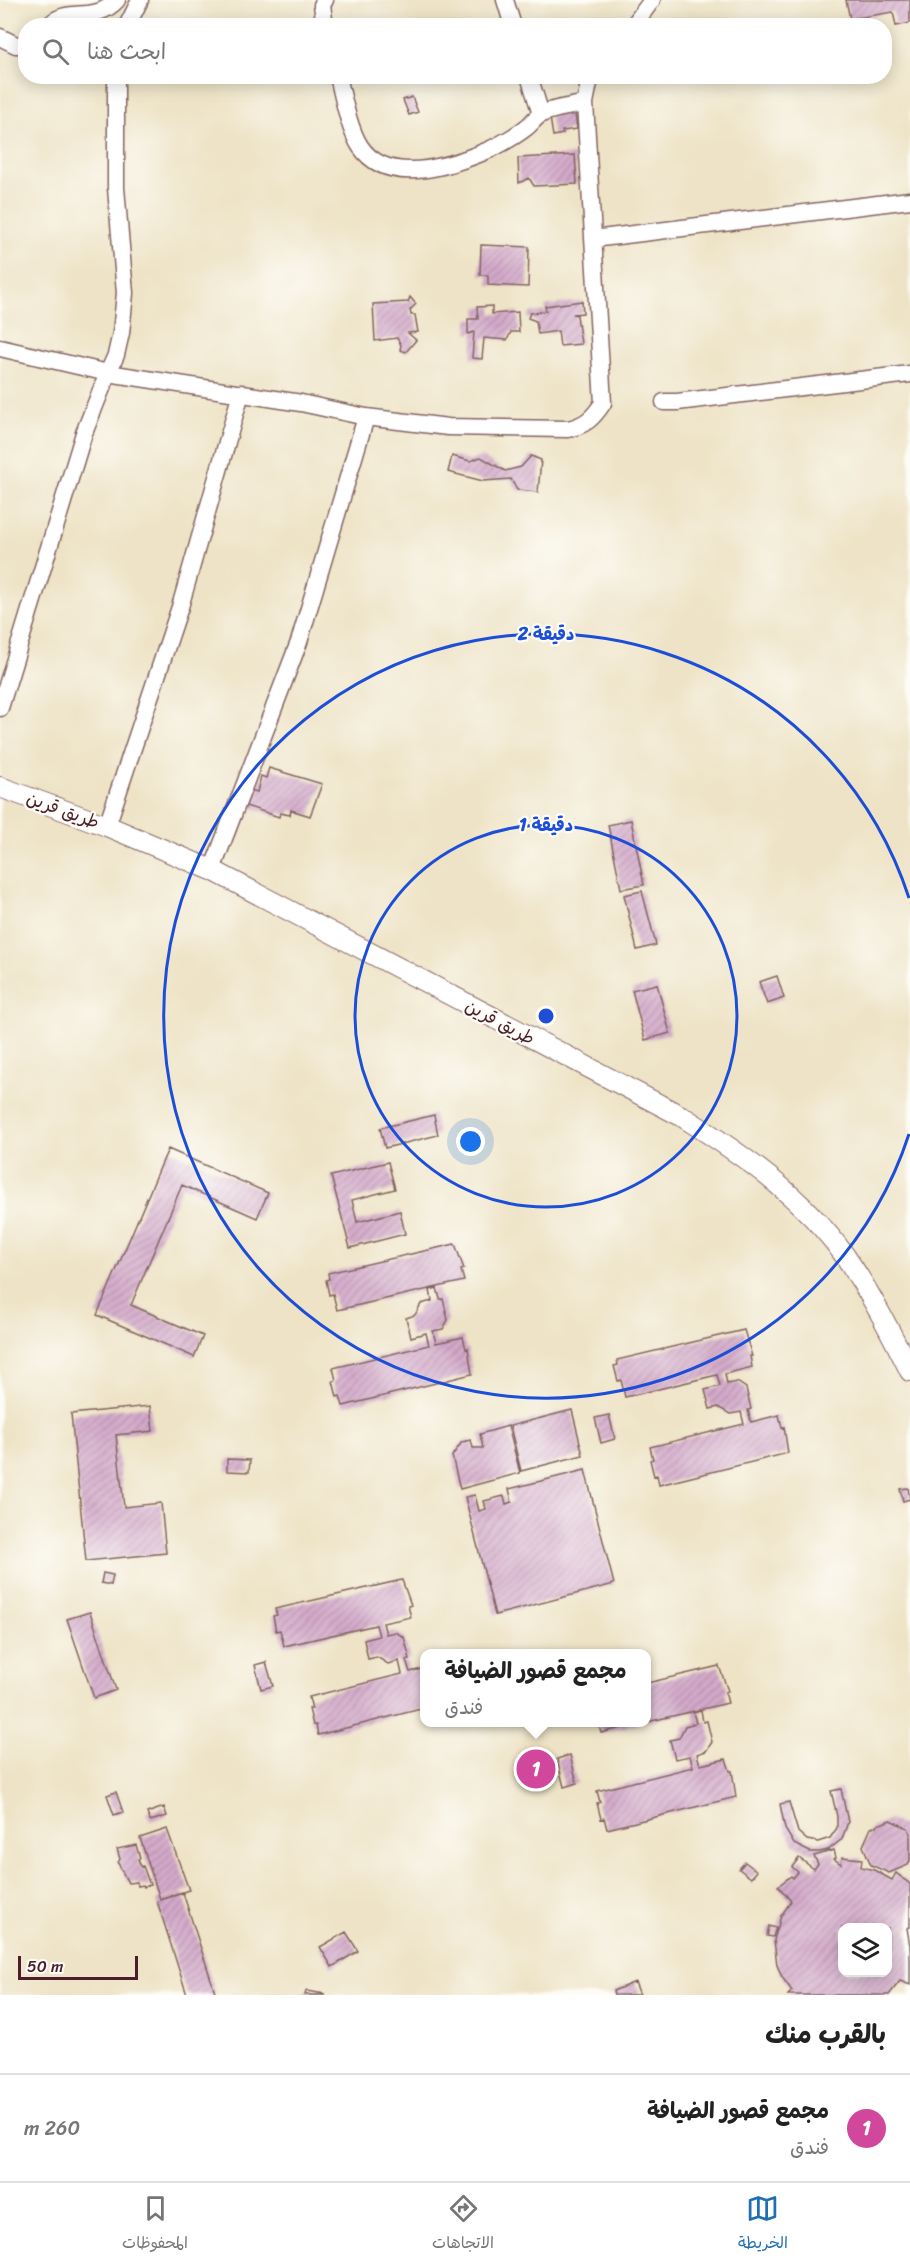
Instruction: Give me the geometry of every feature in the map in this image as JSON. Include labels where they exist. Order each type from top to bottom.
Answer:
[{"type":"street","points":[[57,18],[102,12],[117,0]]},
{"type":"street","points":[[131,18],[140,0]]},
{"type":"street","points":[[324,18],[322,5],[325,0]]},
{"type":"street","points":[[505,0],[511,18]]},
{"type":"street","points":[[639,18],[652,0]]},
{"type":"street","points":[[0,37],[18,45]]},
{"type":"street","points":[[0,708],[84,433],[116,355],[121,333],[124,293],[116,188],[116,84]]},
{"type":"street","points":[[340,84],[360,147],[380,166],[421,171],[492,148],[525,128],[541,114],[585,104]]},
{"type":"street","points":[[532,84],[541,114]]},
{"type":"street","points":[[0,348],[108,373],[241,393],[366,417],[448,427],[568,429],[582,426],[593,418],[603,404],[585,104],[591,84]]},
{"type":"street","points":[[593,239],[910,200]]},
{"type":"street","points":[[664,402],[910,374]]},
{"type":"street","points":[[107,826],[180,607],[241,393]]},
{"type":"street","points":[[212,870],[299,642],[366,417]]},
{"type":"street","name":"طريق قرين","points":[[0,787],[107,826],[212,870],[683,1117],[769,1176],[812,1218],[843,1254],[873,1299],[910,1371]]},
{"type":"building","points":[[846,0],[910,0],[910,23],[896,26],[893,12],[850,18]]},
{"type":"building","points":[[412,97],[418,112],[409,115],[403,100]]},
{"type":"building","points":[[574,107],[577,129],[562,131],[563,134],[553,136],[549,111]]},
{"type":"building","points":[[575,155],[577,184],[534,186],[529,178],[519,183],[518,158]]},
{"type":"building","points":[[481,245],[529,247],[528,287],[488,285],[488,275],[480,275]]},
{"type":"building","points":[[410,297],[416,304],[410,310],[411,315],[415,315],[418,332],[408,333],[416,340],[406,352],[400,350],[401,345],[397,338],[375,341],[373,304],[408,302]]},
{"type":"building","points":[[582,301],[583,313],[573,314],[577,315],[581,344],[560,346],[558,331],[538,334],[536,321],[528,318],[530,313],[546,311],[545,306]]},
{"type":"building","points":[[492,306],[492,314],[518,312],[519,332],[511,332],[507,340],[484,338],[482,359],[472,358],[474,332],[468,334],[468,319],[478,319],[477,307]]},
{"type":"building","points":[[452,456],[470,461],[481,457],[505,471],[521,467],[531,456],[541,460],[538,492],[517,490],[511,479],[483,481],[448,472]]},
{"type":"building","points":[[269,768],[322,784],[310,816],[291,810],[290,815],[280,813],[279,817],[246,806],[250,790],[257,792],[261,776],[266,778]]},
{"type":"building","points":[[631,820],[644,885],[621,889],[608,825]]},
{"type":"building","points":[[642,891],[656,945],[637,950],[624,895]]},
{"type":"building","points":[[777,976],[784,998],[767,1004],[759,982]]},
{"type":"building","points":[[657,984],[670,1033],[645,1040],[632,990]]},
{"type":"building","points":[[434,1115],[438,1135],[385,1148],[380,1128]]},
{"type":"building","points":[[168,1149],[268,1193],[257,1218],[182,1185],[131,1305],[203,1336],[194,1357],[97,1315]]},
{"type":"building","points":[[388,1162],[395,1189],[352,1200],[357,1222],[400,1211],[405,1234],[350,1248],[331,1176]]},
{"type":"building","points":[[455,1244],[464,1269],[461,1270],[464,1281],[337,1310],[333,1294],[329,1295],[326,1280],[329,1279],[328,1273]]},
{"type":"building","points":[[437,1288],[440,1299],[443,1299],[448,1320],[443,1329],[433,1331],[436,1343],[463,1337],[466,1349],[468,1348],[472,1374],[343,1406],[340,1396],[337,1397],[333,1368],[429,1345],[426,1333],[411,1337],[406,1318],[415,1315],[421,1304],[432,1301],[430,1290]]},
{"type":"building","points":[[744,1330],[752,1356],[750,1356],[752,1367],[725,1374],[727,1384],[737,1382],[746,1388],[751,1409],[748,1410],[751,1422],[779,1415],[782,1428],[784,1427],[788,1453],[659,1485],[650,1460],[653,1459],[650,1447],[744,1424],[741,1412],[730,1414],[718,1407],[710,1409],[705,1390],[720,1386],[717,1375],[625,1397],[621,1380],[618,1381],[614,1366],[618,1365],[617,1360]]},
{"type":"building","points":[[150,1406],[153,1431],[116,1435],[124,1507],[161,1503],[166,1553],[86,1561],[71,1414]]},
{"type":"building","points":[[572,1410],[583,1455],[521,1471],[510,1426]]},
{"type":"building","points":[[609,1415],[615,1439],[601,1443],[595,1418]]},
{"type":"building","points":[[508,1426],[520,1473],[460,1489],[452,1456],[462,1442],[471,1440],[473,1448],[483,1448],[480,1434]]},
{"type":"building","points":[[227,1459],[250,1460],[249,1472],[227,1471]]},
{"type":"building","points":[[585,1470],[614,1584],[495,1615],[465,1497],[475,1495],[479,1511],[486,1509],[484,1501],[504,1496],[506,1504],[512,1502],[509,1489]]},
{"type":"building","points":[[908,1488],[910,1499],[903,1501],[900,1489]]},
{"type":"building","points":[[103,1573],[113,1575],[111,1585],[101,1583]]},
{"type":"building","points":[[402,1580],[411,1605],[408,1606],[411,1617],[383,1623],[386,1634],[395,1632],[404,1637],[410,1659],[406,1660],[410,1672],[420,1669],[420,1709],[318,1735],[309,1709],[312,1709],[309,1697],[402,1674],[399,1661],[388,1664],[377,1657],[368,1659],[364,1640],[379,1636],[376,1625],[284,1646],[280,1630],[276,1631],[273,1616],[277,1615],[275,1609]]},
{"type":"building","points":[[90,1612],[116,1690],[94,1698],[67,1619]]},
{"type":"building","points":[[266,1662],[273,1686],[261,1689],[255,1665]]},
{"type":"building","points":[[719,1666],[728,1691],[725,1692],[728,1703],[651,1721],[651,1682]]},
{"type":"building","points":[[701,1710],[703,1722],[707,1721],[712,1742],[706,1751],[697,1754],[700,1765],[726,1759],[732,1771],[736,1797],[607,1829],[604,1818],[601,1819],[597,1791],[693,1767],[690,1756],[675,1759],[670,1740],[679,1738],[685,1726],[696,1723],[693,1712]]},
{"type":"building","points":[[599,1727],[624,1727],[601,1733]]},
{"type":"building","points":[[570,1755],[577,1783],[564,1787],[557,1759]]},
{"type":"building","points":[[841,1789],[848,1822],[842,1839],[828,1850],[819,1852],[810,1852],[794,1844],[785,1829],[780,1804],[789,1802],[798,1832],[807,1840],[818,1842],[830,1838],[837,1828],[837,1816],[831,1791]]},
{"type":"building","points":[[116,1792],[123,1812],[114,1815],[107,1795]]},
{"type":"building","points":[[164,1807],[167,1816],[150,1821],[147,1813]]},
{"type":"building","points":[[890,1820],[908,1828],[910,1860],[908,1865],[889,1873],[871,1865],[863,1846],[871,1828]]},
{"type":"building","points":[[167,1829],[189,1890],[160,1899],[140,1838]]},
{"type":"building","points":[[136,1845],[140,1858],[138,1859],[150,1885],[144,1887],[143,1885],[138,1886],[137,1882],[128,1883],[118,1863],[120,1859],[117,1849]]},
{"type":"building","points":[[834,1850],[836,1858],[834,1859],[841,1864],[842,1857],[862,1859],[861,1867],[874,1870],[892,1880],[896,1873],[910,1884],[910,1927],[907,1928],[910,1946],[910,1985],[900,1981],[889,1995],[788,1995],[792,1991],[777,1965],[774,1940],[781,1916],[791,1901],[778,1886],[791,1876],[793,1878],[798,1872],[792,1867],[799,1858],[814,1869],[818,1864],[814,1856]]},
{"type":"building","points":[[745,1862],[757,1871],[751,1878],[739,1869]]},
{"type":"building","points":[[183,1893],[216,1995],[187,1995],[157,1901]]},
{"type":"building","points":[[769,1926],[776,1928],[773,1937],[767,1936]]},
{"type":"building","points":[[346,1932],[358,1951],[332,1967],[320,1947]]},
{"type":"building","points":[[635,1982],[640,1995],[614,1995],[613,1991]]},
{"type":"building","points":[[306,1991],[325,1994],[325,1995],[305,1995]]},
{"type":"place","name":"مجمع قصور الضيافة","points":[[536,1769]]}]
